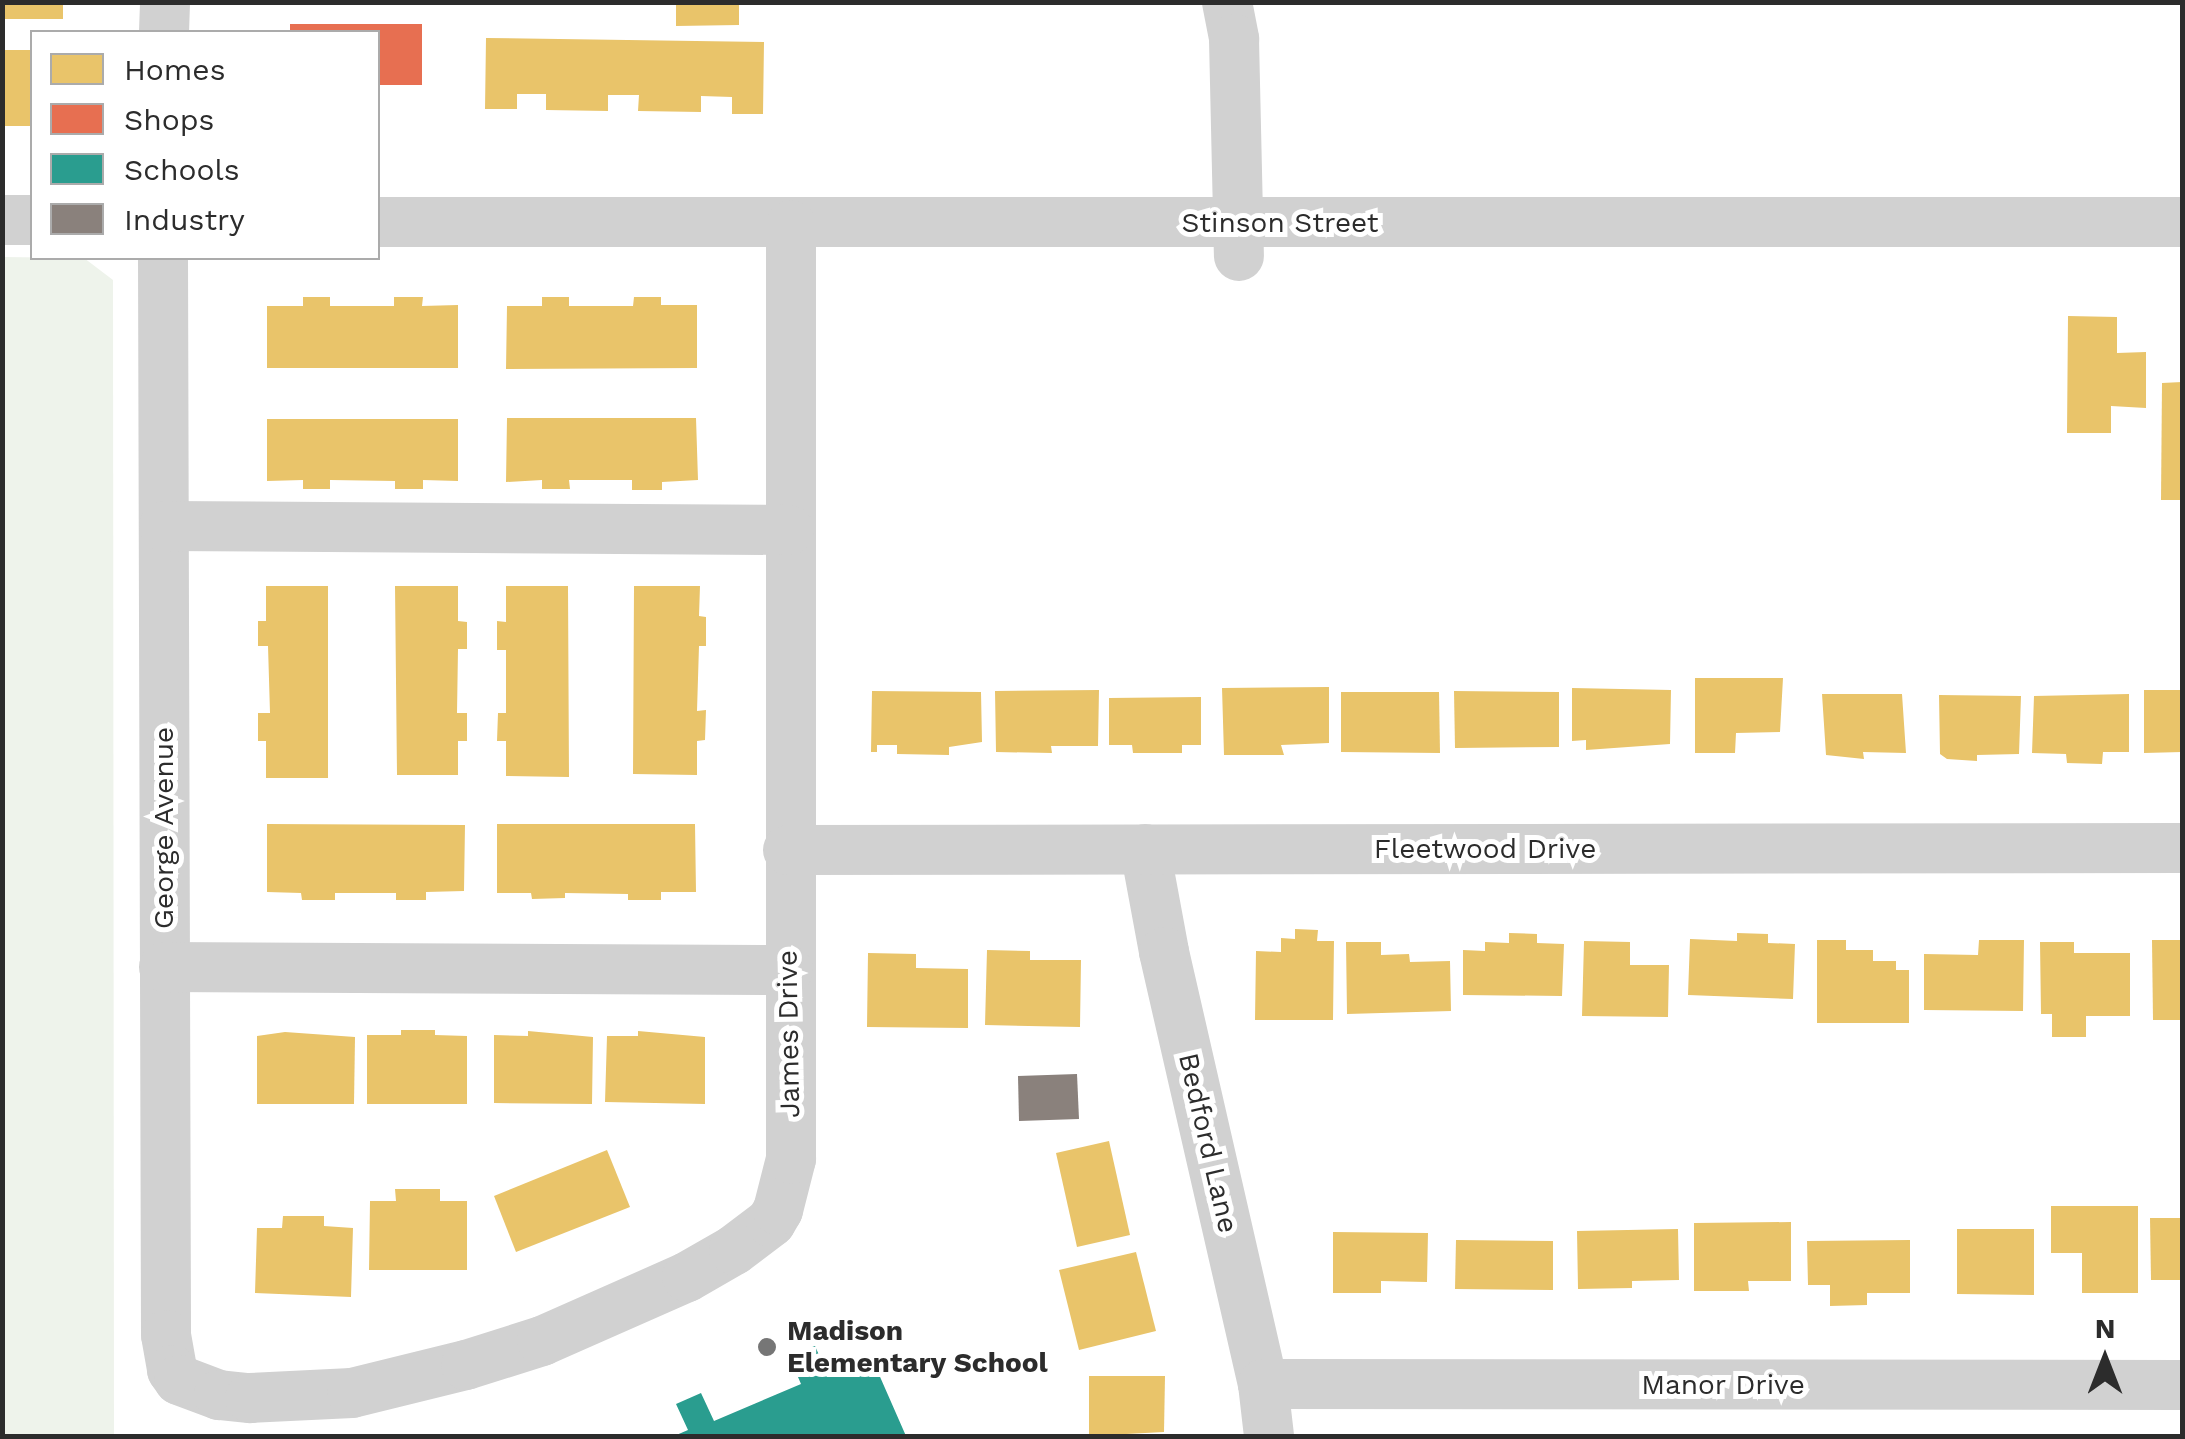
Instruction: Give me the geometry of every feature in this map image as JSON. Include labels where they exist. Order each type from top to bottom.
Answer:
[{"type":"street","points":[[164,30],[165,2]]},
{"type":"street","points":[[1227,2],[1234,39],[1238,240]]},
{"type":"street","points":[[2,220],[30,220]]},
{"type":"street","name":"Stinson Street","points":[[380,222],[791,225],[1238,240],[2182,222]]},
{"type":"street","name":"James Drive","points":[[200,1389],[250,1398],[352,1392],[466,1366],[624,1308],[734,1250],[770,1222],[786,1190],[791,1160],[791,225]]},
{"type":"street","name":"George Avenue","points":[[163,260],[166,1335],[172,1370],[179,1380],[200,1389]]},
{"type":"street","points":[[164,526],[790,530]]},
{"type":"street","name":"Fleetwood Drive","points":[[788,850],[2182,848]]},
{"type":"street","name":"Bedford Lane","points":[[1145,849],[1164,952],[1263,1384],[1269,1436]]},
{"type":"street","points":[[164,968],[788,970]]},
{"type":"street","name":"Manor Drive","points":[[1263,1384],[2182,1385]]},
{"type":"shaded area","points":[[3,257],[87,260],[113,280],[114,1436],[3,1436]]},
{"type":"building: Homes","points":[[3,2],[63,2],[63,19],[3,19]]},
{"type":"building: Homes","points":[[676,2],[739,2],[739,25],[676,26]]},
{"type":"building: Homes","points":[[486,38],[764,42],[763,114],[732,114],[732,97],[701,96],[701,112],[638,111],[639,95],[608,95],[608,111],[546,110],[546,94],[517,94],[517,109],[485,109]]},
{"type":"building: Homes","points":[[2,50],[30,50],[30,126],[2,126]]},
{"type":"building: Homes","points":[[303,297],[330,297],[330,306],[394,306],[394,297],[423,297],[422,306],[458,305],[458,368],[267,368],[267,306],[303,306]]},
{"type":"building: Homes","points":[[542,297],[569,297],[569,306],[633,306],[634,297],[661,297],[661,305],[697,305],[697,368],[506,369],[507,306],[542,306]]},
{"type":"building: Homes","points":[[2068,316],[2117,317],[2117,353],[2146,352],[2146,408],[2111,406],[2111,433],[2067,433]]},
{"type":"building: Homes","points":[[2182,382],[2182,500],[2161,500],[2162,383]]},
{"type":"building: Homes","points":[[507,418],[696,418],[698,480],[662,482],[662,490],[632,490],[632,480],[569,480],[570,489],[542,489],[542,480],[506,482]]},
{"type":"building: Homes","points":[[267,419],[458,419],[458,481],[423,480],[423,489],[395,489],[395,481],[330,480],[330,489],[303,489],[303,480],[267,481]]},
{"type":"building: Homes","points":[[266,586],[328,586],[328,778],[266,778],[266,741],[258,741],[258,713],[270,713],[268,646],[258,646],[258,621],[266,621]]},
{"type":"building: Homes","points":[[395,586],[458,586],[458,621],[467,622],[467,649],[458,649],[457,713],[467,713],[467,741],[458,741],[458,775],[397,775]]},
{"type":"building: Homes","points":[[506,586],[568,586],[569,777],[506,776],[506,741],[497,741],[498,713],[506,713],[506,650],[497,650],[497,621],[506,622]]},
{"type":"building: Homes","points":[[634,586],[700,586],[699,616],[706,617],[706,646],[699,646],[697,711],[706,710],[705,740],[697,741],[697,775],[633,774]]},
{"type":"building: Homes","points":[[1695,678],[1783,678],[1780,732],[1736,733],[1735,753],[1695,753]]},
{"type":"building: Homes","points":[[1329,687],[1329,743],[1281,745],[1284,755],[1224,755],[1222,688]]},
{"type":"building: Homes","points":[[1572,688],[1671,690],[1670,744],[1586,750],[1586,740],[1572,741]]},
{"type":"building: Homes","points":[[1099,690],[1098,746],[1051,746],[1052,753],[996,752],[995,691]]},
{"type":"building: Homes","points":[[2144,690],[2182,690],[2182,752],[2144,753]]},
{"type":"building: Homes","points":[[872,691],[981,692],[982,742],[949,747],[949,755],[897,754],[897,745],[877,745],[877,752],[871,752]]},
{"type":"building: Homes","points":[[1454,691],[1559,692],[1559,747],[1455,748]]},
{"type":"building: Homes","points":[[1341,692],[1439,692],[1440,753],[1341,752]]},
{"type":"building: Homes","points":[[1822,694],[1902,694],[1906,753],[1863,752],[1864,759],[1826,755]]},
{"type":"building: Homes","points":[[2129,694],[2129,752],[2103,752],[2102,764],[2067,763],[2066,754],[2032,753],[2034,696]]},
{"type":"building: Homes","points":[[1939,695],[2021,696],[2019,754],[1977,755],[1977,761],[1947,759],[1940,754]]},
{"type":"building: Homes","points":[[1201,697],[1201,745],[1182,745],[1182,753],[1133,753],[1132,745],[1109,745],[1109,698]]},
{"type":"building: Homes","points":[[267,824],[465,825],[464,891],[426,892],[426,900],[396,900],[396,893],[335,893],[335,900],[302,900],[301,893],[267,892]]},
{"type":"building: Homes","points":[[497,824],[695,824],[696,892],[661,892],[661,900],[628,900],[628,894],[565,893],[565,898],[532,899],[531,893],[497,893]]},
{"type":"building: Homes","points":[[1295,929],[1318,930],[1317,941],[1334,941],[1333,1020],[1255,1020],[1256,951],[1281,952],[1281,938],[1295,939]]},
{"type":"building: Homes","points":[[1509,933],[1537,934],[1537,943],[1564,944],[1562,996],[1463,995],[1463,950],[1485,951],[1485,942],[1509,943]]},
{"type":"building: Homes","points":[[1737,933],[1768,934],[1768,943],[1795,944],[1793,999],[1688,995],[1690,939],[1737,941]]},
{"type":"building: Homes","points":[[1817,940],[1846,940],[1846,950],[1873,950],[1873,961],[1896,961],[1896,970],[1909,970],[1909,1023],[1817,1023]]},
{"type":"building: Homes","points":[[1979,940],[2024,940],[2023,1011],[1924,1010],[1924,954],[1978,955]]},
{"type":"building: Homes","points":[[2152,940],[2182,940],[2182,1020],[2153,1020]]},
{"type":"building: Homes","points":[[1584,941],[1630,942],[1630,965],[1669,965],[1668,1017],[1582,1016]]},
{"type":"building: Homes","points":[[1346,942],[1381,942],[1381,955],[1409,954],[1410,962],[1450,961],[1451,1011],[1347,1014]]},
{"type":"building: Homes","points":[[2040,942],[2074,942],[2074,953],[2130,953],[2130,1016],[2086,1016],[2086,1037],[2052,1037],[2052,1014],[2041,1014]]},
{"type":"building: Homes","points":[[987,950],[1030,951],[1030,960],[1081,960],[1080,1027],[985,1025]]},
{"type":"building: Homes","points":[[868,953],[916,954],[916,968],[968,969],[968,1028],[867,1027]]},
{"type":"building: Homes","points":[[401,1030],[435,1030],[435,1035],[467,1036],[467,1104],[367,1104],[367,1035],[401,1035]]},
{"type":"building: Homes","points":[[528,1031],[593,1037],[592,1104],[494,1103],[494,1035],[528,1036]]},
{"type":"building: Homes","points":[[638,1031],[705,1037],[705,1104],[605,1102],[607,1036],[638,1036]]},
{"type":"building: Homes","points":[[285,1032],[355,1037],[354,1104],[257,1104],[257,1036]]},
{"type":"building: Homes","points":[[1109,1141],[1130,1235],[1077,1247],[1056,1153]]},
{"type":"building: Homes","points":[[607,1150],[630,1207],[516,1252],[494,1196]]},
{"type":"building: Homes","points":[[395,1189],[440,1189],[440,1201],[467,1201],[467,1270],[369,1270],[370,1201],[396,1201]]},
{"type":"building: Homes","points":[[2051,1206],[2138,1206],[2138,1293],[2082,1293],[2082,1253],[2051,1253]]},
{"type":"building: Homes","points":[[283,1216],[324,1216],[324,1226],[353,1228],[351,1297],[255,1293],[257,1228],[282,1228]]},
{"type":"building: Homes","points":[[2150,1218],[2182,1218],[2182,1280],[2151,1280]]},
{"type":"building: Homes","points":[[1791,1222],[1791,1281],[1748,1281],[1749,1291],[1694,1291],[1694,1223]]},
{"type":"building: Homes","points":[[1678,1229],[1679,1280],[1632,1281],[1632,1288],[1578,1289],[1577,1231]]},
{"type":"building: Homes","points":[[1957,1229],[2034,1229],[2034,1295],[1957,1294]]},
{"type":"building: Homes","points":[[1333,1232],[1428,1233],[1427,1282],[1381,1281],[1381,1293],[1333,1293]]},
{"type":"building: Homes","points":[[1456,1240],[1553,1241],[1553,1290],[1455,1289]]},
{"type":"building: Homes","points":[[1910,1240],[1910,1293],[1867,1293],[1867,1305],[1830,1306],[1830,1285],[1808,1285],[1807,1241]]},
{"type":"building: Homes","points":[[1136,1252],[1156,1331],[1079,1350],[1059,1270]]},
{"type":"building: Homes","points":[[1089,1376],[1165,1376],[1164,1432],[1089,1436]]},
{"type":"building: Shops","points":[[290,24],[422,24],[422,85],[380,85],[380,30],[290,30]]},
{"type":"building: Schools","points":[[815,1346],[827,1373],[870,1354],[906,1436],[674,1436],[688,1430],[676,1404],[701,1393],[714,1421],[801,1384],[789,1356]]},
{"type":"building: Industry","points":[[1077,1074],[1079,1119],[1019,1121],[1018,1076]]},
{"type":"place","name":"Madison Elementary School","points":[[767,1347]]}]
